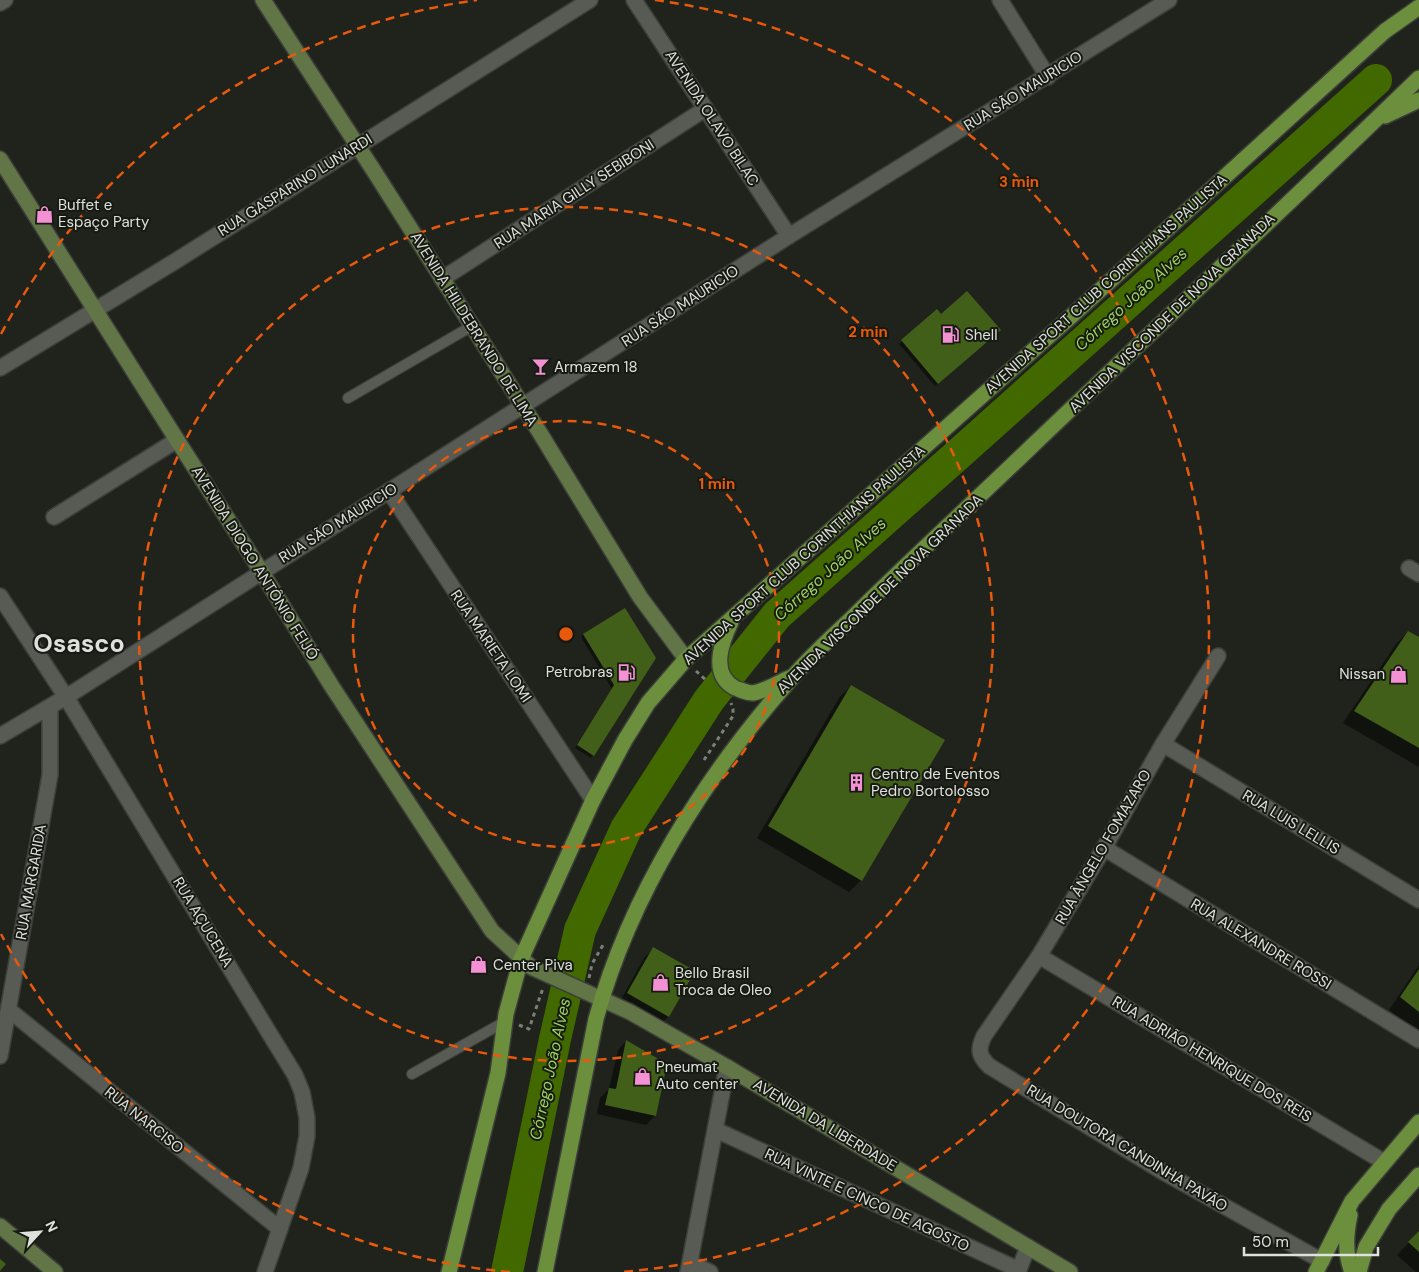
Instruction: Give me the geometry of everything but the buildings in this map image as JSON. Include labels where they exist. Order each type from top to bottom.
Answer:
[{"type":"main road","name":"AVENIDA HILDEBRANDO DE LIMA","points":[[263,0],[472,326],[640,597],[686,659]]},
{"type":"main road","points":[[1385,31],[1410,0]]},
{"type":"main road","name":"AVENIDA SPORT CLUB CORINTHIANS PAULISTA","points":[[449,1272],[498,1073],[506,1020],[526,963],[594,800],[625,740],[648,703],[686,659],[1075,313],[1385,31],[1419,7]]},
{"type":"main road","name":"AVENIDA VISCONDE DE NOVA GRANADA","points":[[545,1272],[596,1019],[602,998],[632,919],[691,810],[751,725],[792,677],[888,583],[1419,78]]},
{"type":"main road","points":[[1374,121],[1419,100]]},
{"type":"main road","name":"AVENIDA DIOGO ANTÔNIO FEIJÓ","points":[[0,159],[331,685],[446,863],[492,931],[526,963]]},
{"type":"main road","points":[[732,618],[724,637],[718,660],[723,675],[731,686],[748,693],[755,692],[792,677]]},
{"type":"main road","name":"AVENIDA DA LIBERDADE","points":[[526,963],[630,1012],[727,1067],[1070,1272]]},
{"type":"main road","points":[[1319,1266],[1352,1202],[1419,1122]]},
{"type":"main road","points":[[1359,1272],[1366,1247],[1389,1209],[1419,1175]]},
{"type":"main road","points":[[1352,1202],[1347,1231],[1348,1253],[1352,1272]]},
{"type":"main road","points":[[0,1226],[55,1272]]},
{"type":"street","points":[[0,3],[5,0]]},
{"type":"street","name":"RUA GASPARINO LUNARDI","points":[[0,368],[95,311],[590,0]]},
{"type":"street","name":"AVENIDA OLAVO BILAC","points":[[634,0],[789,236]]},
{"type":"street","points":[[1000,0],[1048,77]]},
{"type":"street","name":"RUA SÃO MAURICIO","points":[[0,736],[66,697],[789,236],[1048,77],[1169,0]]},
{"type":"street","name":"RUA MARIA GILLY SEBIBONI","points":[[442,279],[705,108]]},
{"type":"street","points":[[54,517],[176,440]]},
{"type":"street","name":"RUA MARIETA LOMI","points":[[389,491],[594,800]]},
{"type":"street","name":"RUA AÇUCENA","points":[[0,596],[66,697],[295,1075],[302,1092],[307,1118],[307,1136],[301,1168],[265,1272]]},
{"type":"street","name":"RUA ÂNGELO FOMAZARO","points":[[984,1036],[1039,956],[1104,848],[1163,744],[1218,656]]},
{"type":"street","name":"RUA MARGARIDA","points":[[0,1056],[50,775],[50,707]]},
{"type":"street","name":"RUA LUIS LELLIS","points":[[1163,744],[1419,900]]},
{"type":"street","name":"RUA ALEXANDRE ROSSI","points":[[1104,848],[1419,1040]]},
{"type":"street","name":"RUA ADRIÃO HENRIQUE DOS REIS","points":[[1039,956],[1384,1162]]},
{"type":"street","name":"RUA NARCISO","points":[[9,1010],[280,1229]]},
{"type":"street","name":"RUA DOUTORA CANDINHA PAVÃO","points":[[984,1036],[979,1048],[979,1054],[989,1066],[1319,1266]]},
{"type":"street","points":[[710,1272],[689,1267],[727,1067]]},
{"type":"street","name":"RUA VINTE E CINCO DE AGOSTO","points":[[716,1130],[1018,1271]]},
{"type":"street","points":[[1018,1271],[1028,1247]]},
{"type":"lane","points":[[348,398],[472,326]]},
{"type":"lane","points":[[412,1074],[506,1020]]},
{"type":"waterway","name":"Córrego João Alves","points":[[507,1272],[555,1039],[580,930],[626,829],[709,700],[777,615],[1376,80]]},
{"type":"place","name":"Buffet e Espaço Party","points":[[44,214]]},
{"type":"place","name":"Shell","points":[[951,335]]},
{"type":"place","name":"Armazem 18","points":[[540,367]]},
{"type":"place","name":"Petrobras","points":[[627,672]]},
{"type":"place","name":"Nissan","points":[[1399,674]]},
{"type":"place","name":"Centro de Eventos Pedro Bortolosso","points":[[857,783]]},
{"type":"place","name":"Center Piva","points":[[479,965]]},
{"type":"place","name":"Bello Brasil Troca de Oleo","points":[[661,982]]},
{"type":"place","name":"Pneumat Auto center","points":[[642,1076]]},
{"type":"district","name":"Osasco","points":[[79,643]]}]
